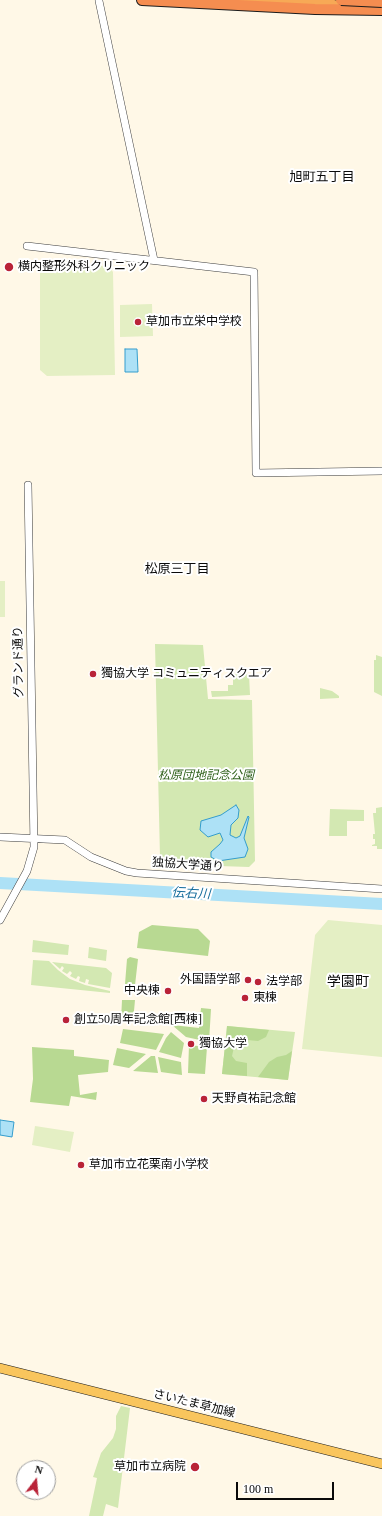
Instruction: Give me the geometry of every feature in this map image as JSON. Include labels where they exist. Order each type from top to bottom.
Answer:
[{"type":"highway","points":[[142,0],[315,9],[382,10]]},
{"type":"highway","points":[[237,0],[360,3],[382,7]]},
{"type":"highway","points":[[341,0],[382,2]]},
{"type":"main road","name":"さいたま草加線","points":[[0,1368],[382,1464]]},
{"type":"street","points":[[99,1],[154,260]]},
{"type":"street","points":[[27,246],[254,272],[256,473],[382,471]]},
{"type":"street","name":"グランド通り","points":[[0,920],[28,870],[33,853],[34,838],[28,484]]},
{"type":"street","name":"独協大学通り","points":[[0,837],[65,840],[91,857],[126,871],[137,873],[382,889]]},
{"type":"green space","points":[[49,259],[109,267],[113,272],[115,375],[47,376],[40,370],[40,267]]},
{"type":"green space","points":[[152,304],[153,336],[120,337],[120,305]]},
{"type":"green space","points":[[0,581],[5,581],[5,617],[0,617]]},
{"type":"green space","name":"松原団地記念公園","points":[[155,644],[203,645],[208,699],[252,700],[255,861],[249,867],[189,865],[162,860],[160,857]]},
{"type":"green space","points":[[376,655],[382,657],[382,696],[374,692],[374,660],[376,660]]},
{"type":"green space","points":[[233,674],[249,674],[250,695],[212,697],[211,691],[228,691],[228,685],[233,685]]},
{"type":"green space","points":[[320,688],[332,691],[339,696],[339,698],[320,699]]},
{"type":"green space","points":[[382,807],[382,849],[377,849],[377,846],[372,846],[375,844],[375,839],[373,839],[373,834],[375,834],[373,813],[376,813],[376,808]]},
{"type":"green space","points":[[330,809],[364,810],[364,821],[347,821],[347,836],[329,836]]},
{"type":"green space","points":[[328,920],[382,925],[382,1057],[302,1049],[315,935]]},
{"type":"green space","points":[[152,925],[198,929],[210,941],[208,956],[137,948],[139,932]]},
{"type":"green space","points":[[33,940],[69,945],[68,955],[32,952]]},
{"type":"green space","points":[[89,947],[107,950],[106,961],[88,958]]},
{"type":"green space","points":[[130,957],[138,959],[135,985],[125,984],[127,959]]},
{"type":"green space","points":[[33,960],[49,961],[70,979],[85,985],[110,991],[110,993],[31,985]]},
{"type":"green space","points":[[52,962],[106,968],[112,973],[110,988],[88,984],[89,980],[86,979],[85,983],[79,981],[80,977],[78,976],[76,979],[70,976],[72,973],[70,971],[67,974],[62,971],[64,968],[62,966],[60,969]]},
{"type":"green space","points":[[122,1000],[135,1000],[133,1022],[121,1020]]},
{"type":"green space","points":[[201,1008],[211,1009],[209,1042],[186,1037],[172,1025],[199,1028]]},
{"type":"green space","points":[[227,1026],[295,1032],[288,1080],[222,1074]]},
{"type":"green space","points":[[227,1026],[269,1030],[266,1037],[258,1041],[226,1038]]},
{"type":"green space","points":[[123,1029],[164,1034],[156,1050],[120,1043]]},
{"type":"green space","points":[[171,1032],[184,1043],[181,1058],[159,1052],[166,1038]]},
{"type":"green space","points":[[189,1045],[207,1047],[205,1074],[188,1073]]},
{"type":"green space","points":[[225,1046],[234,1047],[232,1056],[236,1061],[247,1063],[247,1076],[222,1074]]},
{"type":"green space","points":[[32,1047],[74,1050],[74,1056],[109,1060],[108,1072],[78,1075],[80,1095],[97,1092],[96,1100],[71,1096],[69,1106],[30,1102],[33,1079]]},
{"type":"green space","points":[[117,1048],[146,1054],[129,1068],[113,1065]]},
{"type":"green space","points":[[292,1051],[288,1080],[258,1077],[269,1062]]},
{"type":"green space","points":[[151,1056],[155,1056],[158,1073],[133,1071]]},
{"type":"green space","points":[[158,1057],[181,1062],[182,1075],[161,1072]]},
{"type":"green space","points":[[35,1126],[74,1132],[70,1152],[32,1145]]},
{"type":"green space","points":[[121,1406],[130,1408],[118,1508],[106,1504],[103,1516],[89,1516],[97,1478],[93,1477],[101,1453],[113,1438],[116,1429],[116,1416]]},
{"type":"water","points":[[125,349],[137,349],[138,372],[125,372]]},
{"type":"water","points":[[236,805],[239,810],[238,818],[231,825],[230,835],[236,838],[240,836],[248,816],[244,838],[248,849],[245,857],[218,861],[211,857],[211,852],[223,840],[220,833],[208,837],[200,830],[201,821],[221,815]]},
{"type":"water","points":[[0,1120],[14,1122],[12,1137],[0,1135]]},
{"type":"waterway","name":"伝右川","points":[[0,883],[382,904]]},
{"type":"place","name":"横内整形外科クリニック","points":[[9,267]]},
{"type":"place","name":"草加市立栄中学校","points":[[138,322]]},
{"type":"place","name":"獨協大学 コミュニティスクエア","points":[[93,674]]},
{"type":"place","name":"外国語学部","points":[[248,980]]},
{"type":"place","name":"法学部","points":[[258,982]]},
{"type":"place","name":"中央棟","points":[[168,991]]},
{"type":"place","name":"東棟","points":[[245,998]]},
{"type":"place","name":"創立50周年記念館[西棟]","points":[[66,1020]]},
{"type":"place","name":"獨協大学","points":[[191,1044]]},
{"type":"place","name":"天野貞祐記念館","points":[[204,1099]]},
{"type":"place","name":"草加市立花栗南小学校","points":[[81,1165]]},
{"type":"place","name":"草加市立病院","points":[[195,1467]]},
{"type":"district","name":"旭町五丁目","points":[[322,178]]},
{"type":"district","name":"松原三丁目","points":[[177,570]]},
{"type":"district","name":"学園町","points":[[348,982]]}]
